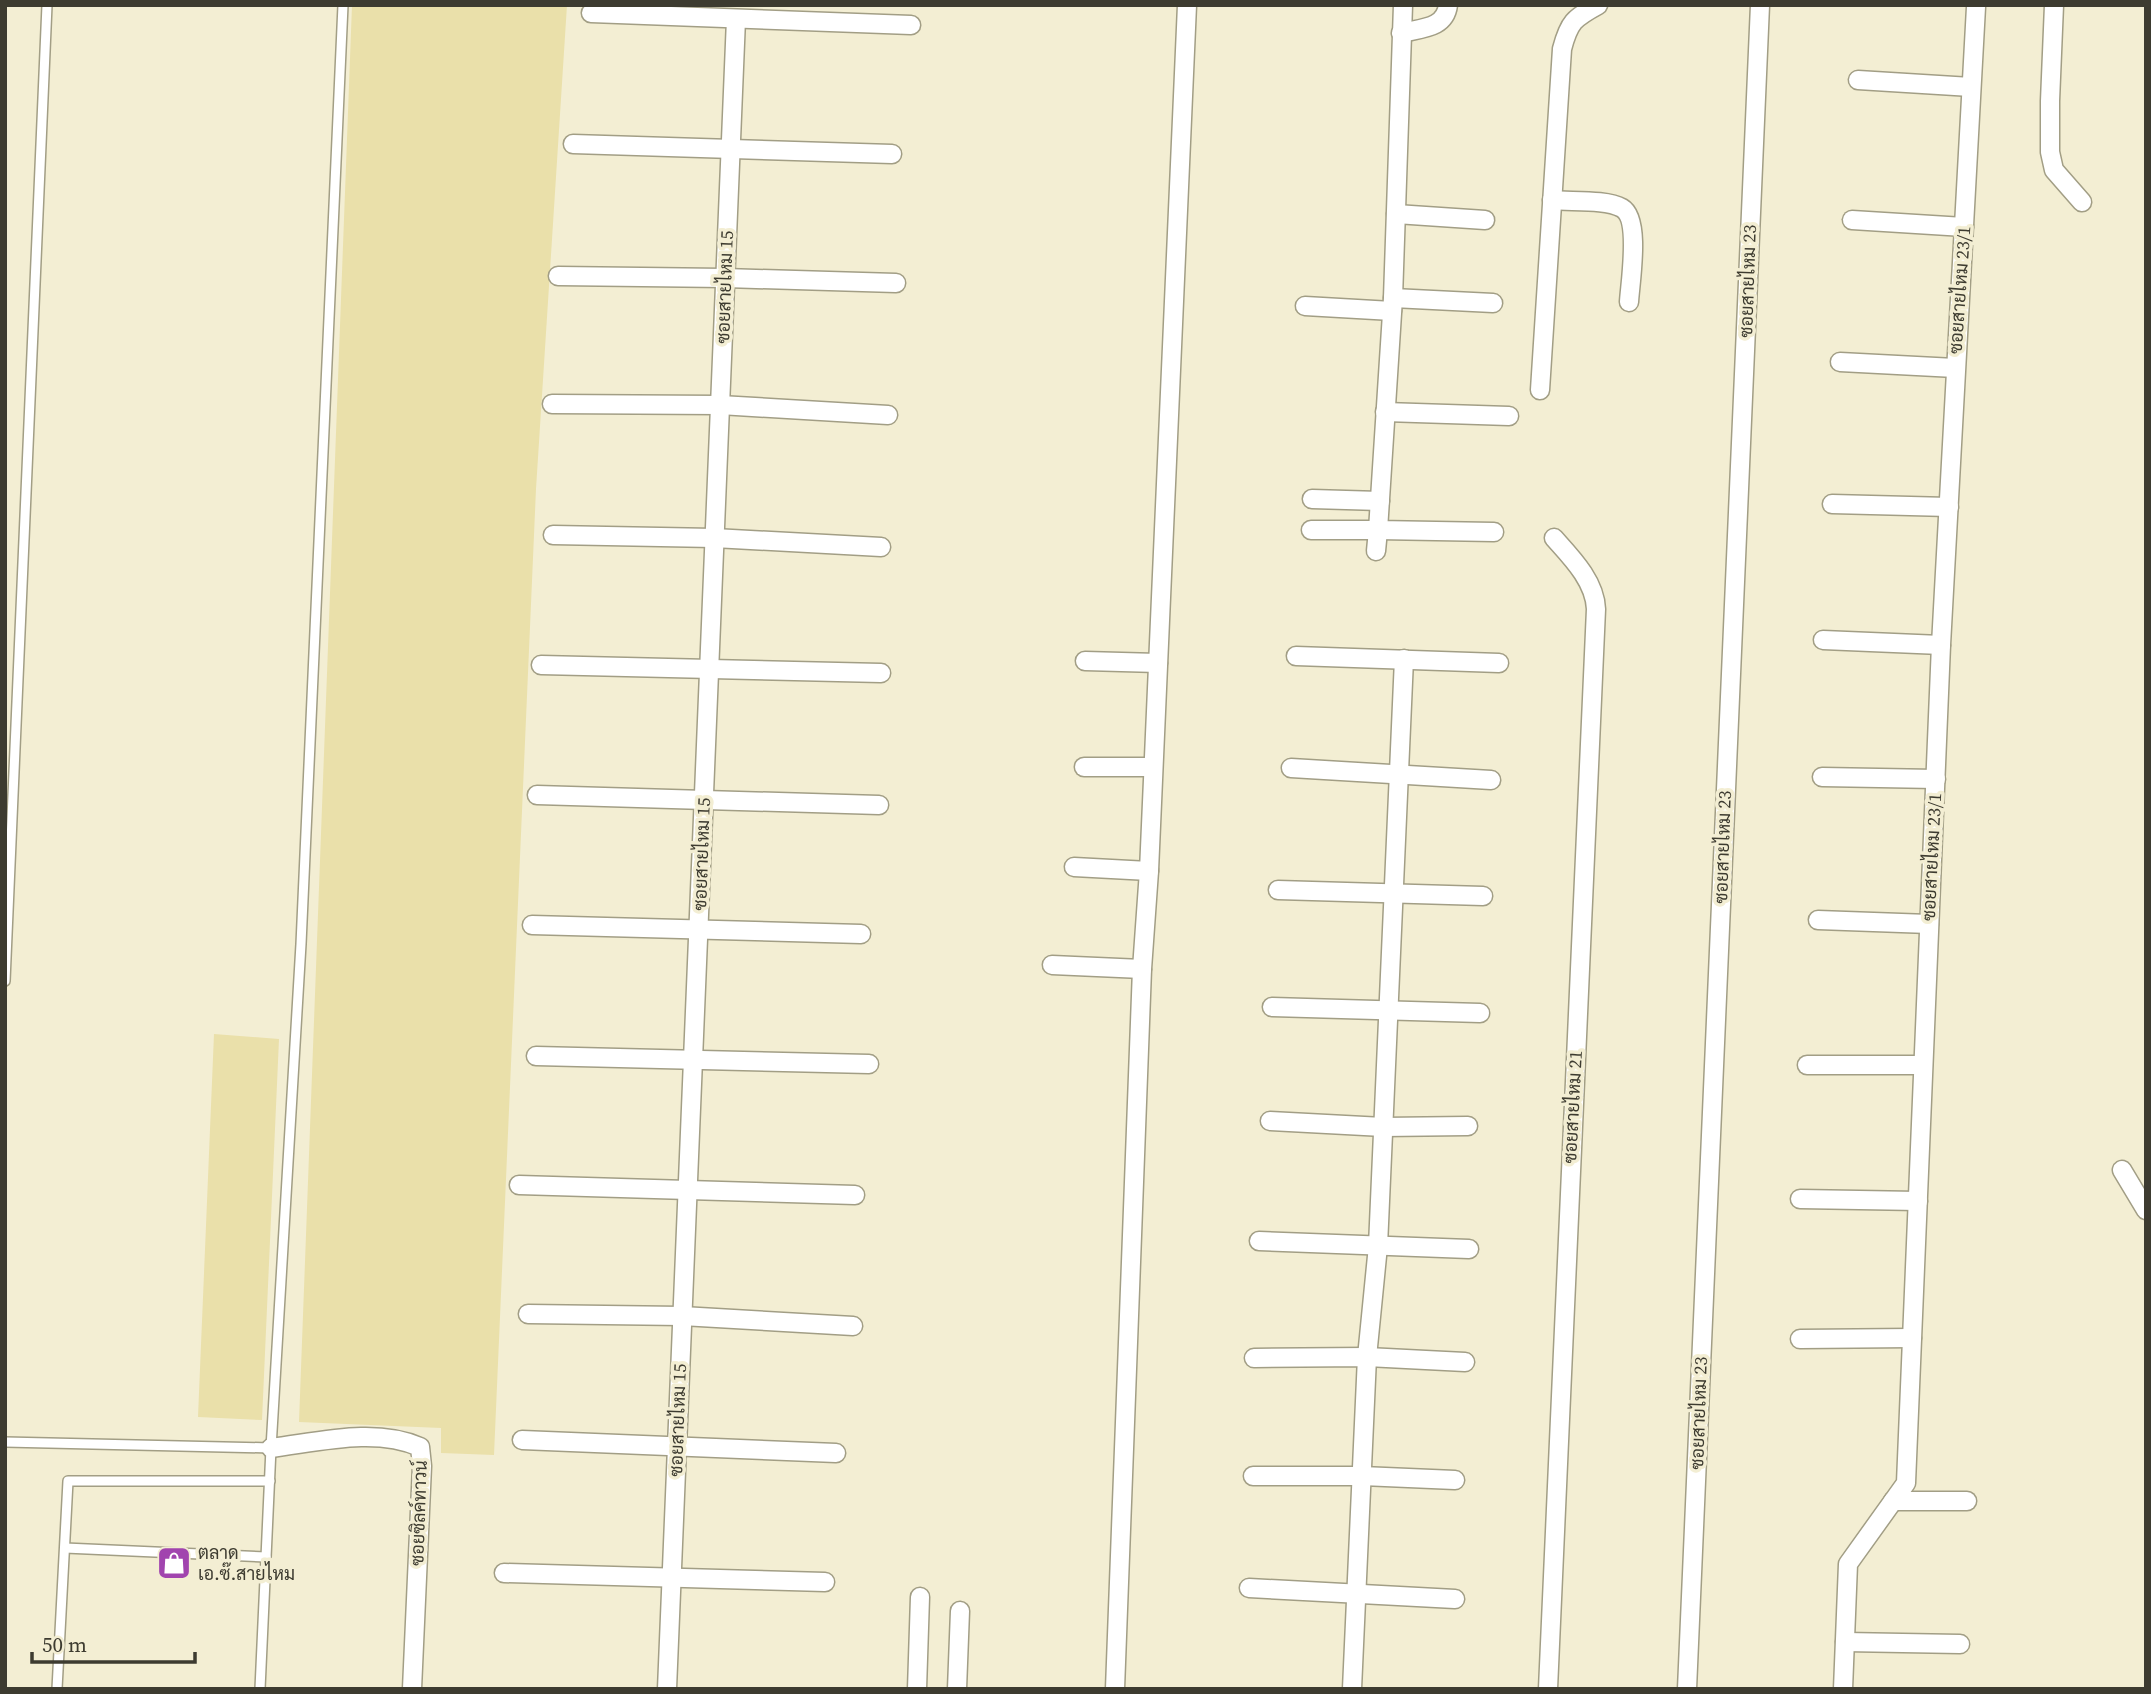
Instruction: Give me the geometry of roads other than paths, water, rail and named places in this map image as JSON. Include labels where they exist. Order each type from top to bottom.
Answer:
[{"type":"street","points":[[1115,1689],[1142,969],[1149,871],[1187,5]]},
{"type":"street","points":[[1376,551],[1392,304],[1403,5]]},
{"type":"street","points":[[1401,33],[1441,22],[1447,16],[1448,5]]},
{"type":"street","points":[[1540,390],[1562,49],[1567,29],[1576,18],[1598,5]]},
{"type":"street","name":"ซอยสายไหม 23","points":[[1687,1689],[1760,5]]},
{"type":"street","points":[[2054,5],[2049,101],[2050,152],[2054,170],[2081,202]]},
{"type":"street","name":"ซอยสายไหม 23/1","points":[[1843,1689],[1848,1564],[1906,1483],[1941,645],[1976,7]]},
{"type":"street","points":[[591,13],[911,25]]},
{"type":"street","name":"ซอยสายไหม 15","points":[[667,1689],[736,19]]},
{"type":"street","points":[[1857,80],[1971,87]]},
{"type":"street","points":[[573,144],[892,154]]},
{"type":"street","points":[[1552,200],[1610,204],[1624,209],[1631,218],[1633,232],[1629,302]]},
{"type":"street","points":[[1396,214],[1485,220]]},
{"type":"street","points":[[1852,220],[1964,227]]},
{"type":"street","points":[[558,276],[896,283]]},
{"type":"street","points":[[1305,306],[1493,303]]},
{"type":"street","points":[[1840,362],[1955,368]]},
{"type":"street","points":[[552,404],[720,405],[888,415]]},
{"type":"street","points":[[1385,412],[1509,416]]},
{"type":"street","points":[[1312,499],[1380,500]]},
{"type":"street","points":[[1832,504],[1949,507]]},
{"type":"street","points":[[1311,530],[1494,531]]},
{"type":"street","points":[[553,536],[714,538],[881,547]]},
{"type":"street","name":"ซอยสายไหม 21","points":[[1548,1689],[1595,608],[1595,598],[1584,576],[1554,538]]},
{"type":"street","points":[[1823,640],[1941,645]]},
{"type":"street","points":[[1296,656],[1499,663]]},
{"type":"street","points":[[1352,1689],[1367,1357],[1378,1246],[1404,659]]},
{"type":"street","points":[[1085,661],[1158,663]]},
{"type":"street","points":[[541,665],[881,673]]},
{"type":"street","points":[[1084,767],[1153,767]]},
{"type":"street","points":[[1291,768],[1491,780]]},
{"type":"street","points":[[1822,777],[1936,779]]},
{"type":"street","points":[[537,795],[879,806]]},
{"type":"street","points":[[1074,867],[1149,871]]},
{"type":"street","points":[[1278,890],[1483,896]]},
{"type":"street","points":[[1818,920],[1929,923]]},
{"type":"street","points":[[532,925],[861,934]]},
{"type":"street","points":[[1052,965],[1142,969]]},
{"type":"street","points":[[1272,1007],[1480,1013]]},
{"type":"street","points":[[536,1056],[869,1064]]},
{"type":"street","points":[[1807,1065],[1923,1065]]},
{"type":"street","points":[[1270,1121],[1383,1127],[1468,1125]]},
{"type":"street","points":[[2122,1170],[2146,1210]]},
{"type":"street","points":[[519,1185],[855,1195]]},
{"type":"street","points":[[1800,1199],[1918,1201]]},
{"type":"street","points":[[1259,1241],[1469,1249]]},
{"type":"street","points":[[528,1314],[682,1316],[853,1326]]},
{"type":"street","points":[[1800,1339],[1912,1338]]},
{"type":"street","points":[[1254,1358],[1367,1357],[1465,1362]]},
{"type":"street","name":"ซอยซิลค์ทาวน์","points":[[271,1448],[348,1438],[402,1439],[420,1447],[422,1466],[412,1689]]},
{"type":"street","points":[[522,1440],[836,1453]]},
{"type":"street","points":[[1253,1476],[1362,1476],[1455,1480]]},
{"type":"street","points":[[1893,1501],[1967,1501]]},
{"type":"street","points":[[505,1573],[825,1582]]},
{"type":"street","points":[[1249,1588],[1455,1599]]},
{"type":"street","points":[[917,1689],[920,1597]]},
{"type":"street","points":[[957,1689],[960,1611]]},
{"type":"street","points":[[1845,1642],[1960,1644]]},
{"type":"lane","points":[[5,981],[47,5]]},
{"type":"lane","points":[[261,1689],[271,1448],[301,944],[343,5]]},
{"type":"lane","points":[[5,1442],[271,1448]]},
{"type":"lane","points":[[57,1689],[68,1481],[270,1481]]},
{"type":"lane","points":[[65,1548],[266,1557]]},
{"type":"place","name":"ตลาด เอ.ซ๊.สายไหม","points":[[174,1563]]}]
